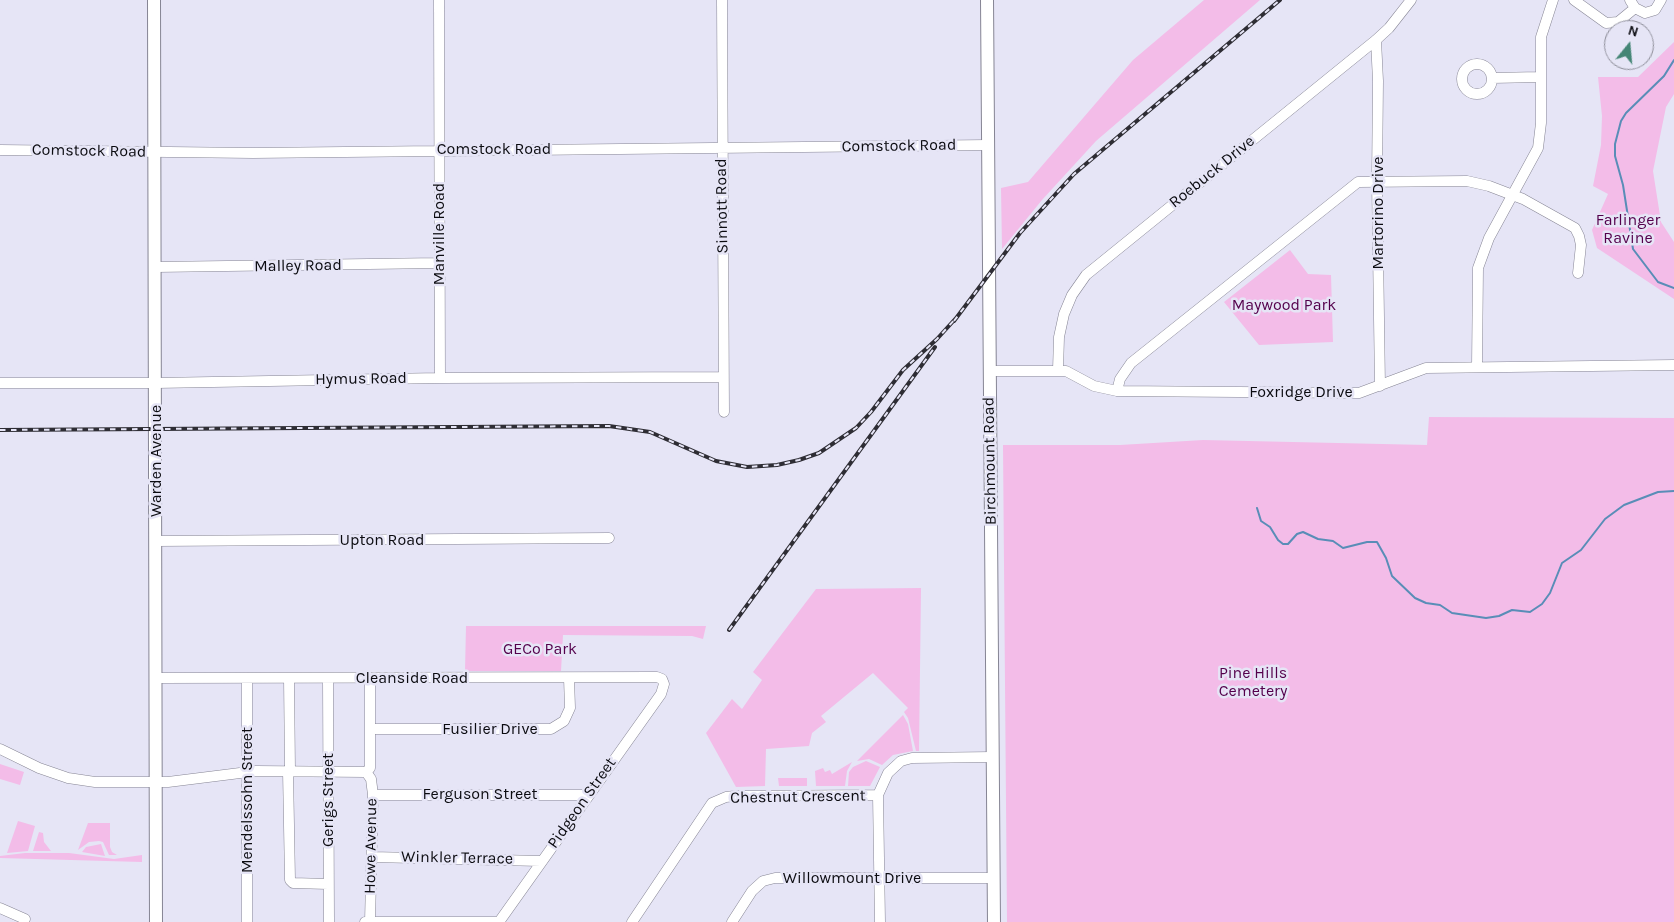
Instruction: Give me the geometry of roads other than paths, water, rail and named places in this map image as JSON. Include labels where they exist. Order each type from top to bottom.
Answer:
[{"type":"main road","name":"Warden Avenue","points":[[154,0],[156,922]]},
{"type":"main road","name":"Birchmount Road","points":[[987,0],[994,922]]},
{"type":"street","name":"Manville Road","points":[[439,0],[440,378]]},
{"type":"street","name":"Sinnott Road","points":[[722,0],[724,412]]},
{"type":"street","name":"Roebuck Drive","points":[[1058,370],[1059,337],[1064,314],[1072,295],[1086,275],[1376,40],[1389,28],[1411,0]]},
{"type":"street","points":[[1477,367],[1478,268],[1489,238],[1538,148],[1541,123],[1540,38],[1553,0]]},
{"type":"street","points":[[1574,0],[1606,23],[1618,22],[1633,4],[1640,11],[1650,12],[1659,6],[1661,0]]},
{"type":"street","name":"Martorino Drive","points":[[1376,40],[1378,81],[1377,182],[1380,386]]},
{"type":"street","points":[[1492,78],[1539,77]]},
{"type":"street","name":"Comstock Road","points":[[0,150],[154,152],[988,145]]},
{"type":"street","points":[[1117,391],[1120,379],[1131,364],[1343,192],[1358,182],[1467,181],[1484,184],[1523,199],[1574,228],[1579,236],[1581,246],[1578,273]]},
{"type":"street","name":"Malley Road","points":[[156,267],[439,263]]},
{"type":"street","name":"Foxridge Drive","points":[[989,371],[1066,371],[1094,386],[1117,391],[1359,392],[1426,368],[1674,365]]},
{"type":"street","name":"Hymus Road","points":[[0,383],[723,377]]},
{"type":"street","name":"Upton Road","points":[[156,541],[609,538]]},
{"type":"street","name":"Cleanside Road","points":[[156,678],[657,677],[662,679],[664,684]]},
{"type":"street","name":"Mendelssohn Street","points":[[247,678],[247,922]]},
{"type":"street","points":[[289,678],[290,880],[293,883],[328,884]]},
{"type":"street","name":"Gerigs Street","points":[[328,678],[329,922]]},
{"type":"street","name":"Howe Avenue","points":[[370,678],[370,768],[363,772],[370,779],[373,795],[370,922]]},
{"type":"street","name":"Fusilier Drive","points":[[370,729],[551,729],[564,721],[570,708],[569,678]]},
{"type":"street","name":"Pidgeon Street","points":[[499,922],[661,694],[664,684]]},
{"type":"street","points":[[0,749],[39,768],[68,778],[95,782],[156,782],[246,774],[256,771],[363,772]]},
{"type":"street","points":[[880,922],[878,795],[888,773],[896,764],[906,759],[925,757],[993,757]]},
{"type":"street","name":"Ferguson Street","points":[[373,795],[588,795]]},
{"type":"street","name":"Chestnut Crescent","points":[[632,922],[712,803],[726,796],[878,795]]},
{"type":"street","name":"Winkler Terrace","points":[[372,857],[542,860]]},
{"type":"street","name":"Willowmount Drive","points":[[732,922],[752,891],[763,881],[775,878],[994,878]]},
{"type":"street","points":[[0,908],[25,919]]},
{"type":"street","points":[[364,922],[499,922]]},
{"type":"waterway","points":[[1674,60],[1664,76],[1626,113],[1621,121],[1615,144],[1615,156],[1623,185],[1633,249],[1658,282],[1674,288]]},
{"type":"waterway","points":[[1257,508],[1261,521],[1270,527],[1278,540],[1283,544],[1288,544],[1297,534],[1303,532],[1318,539],[1333,541],[1343,548],[1367,542],[1377,542],[1386,558],[1392,576],[1415,598],[1426,603],[1440,605],[1452,613],[1486,618],[1499,616],[1512,610],[1530,612],[1542,604],[1550,593],[1562,563],[1581,550],[1605,519],[1624,505],[1658,492],[1674,491]]},
{"type":"railway","points":[[954,321],[1020,233],[1074,174],[1280,0]]},
{"type":"railway","points":[[0,430],[609,426],[650,432],[716,461],[747,467],[777,465],[819,453],[856,428],[871,412],[903,370],[937,339],[957,317]]},
{"type":"railway","points":[[729,630],[935,347]]},
{"type":"park label","name":"Farlinger Ravine","points":[[1628,229]]},
{"type":"park label","name":"Maywood Park","points":[[1284,305]]},
{"type":"park label","name":"GECo Park","points":[[540,649]]},
{"type":"park label","name":"Pine Hills Cemetery","points":[[1253,682]]}]
